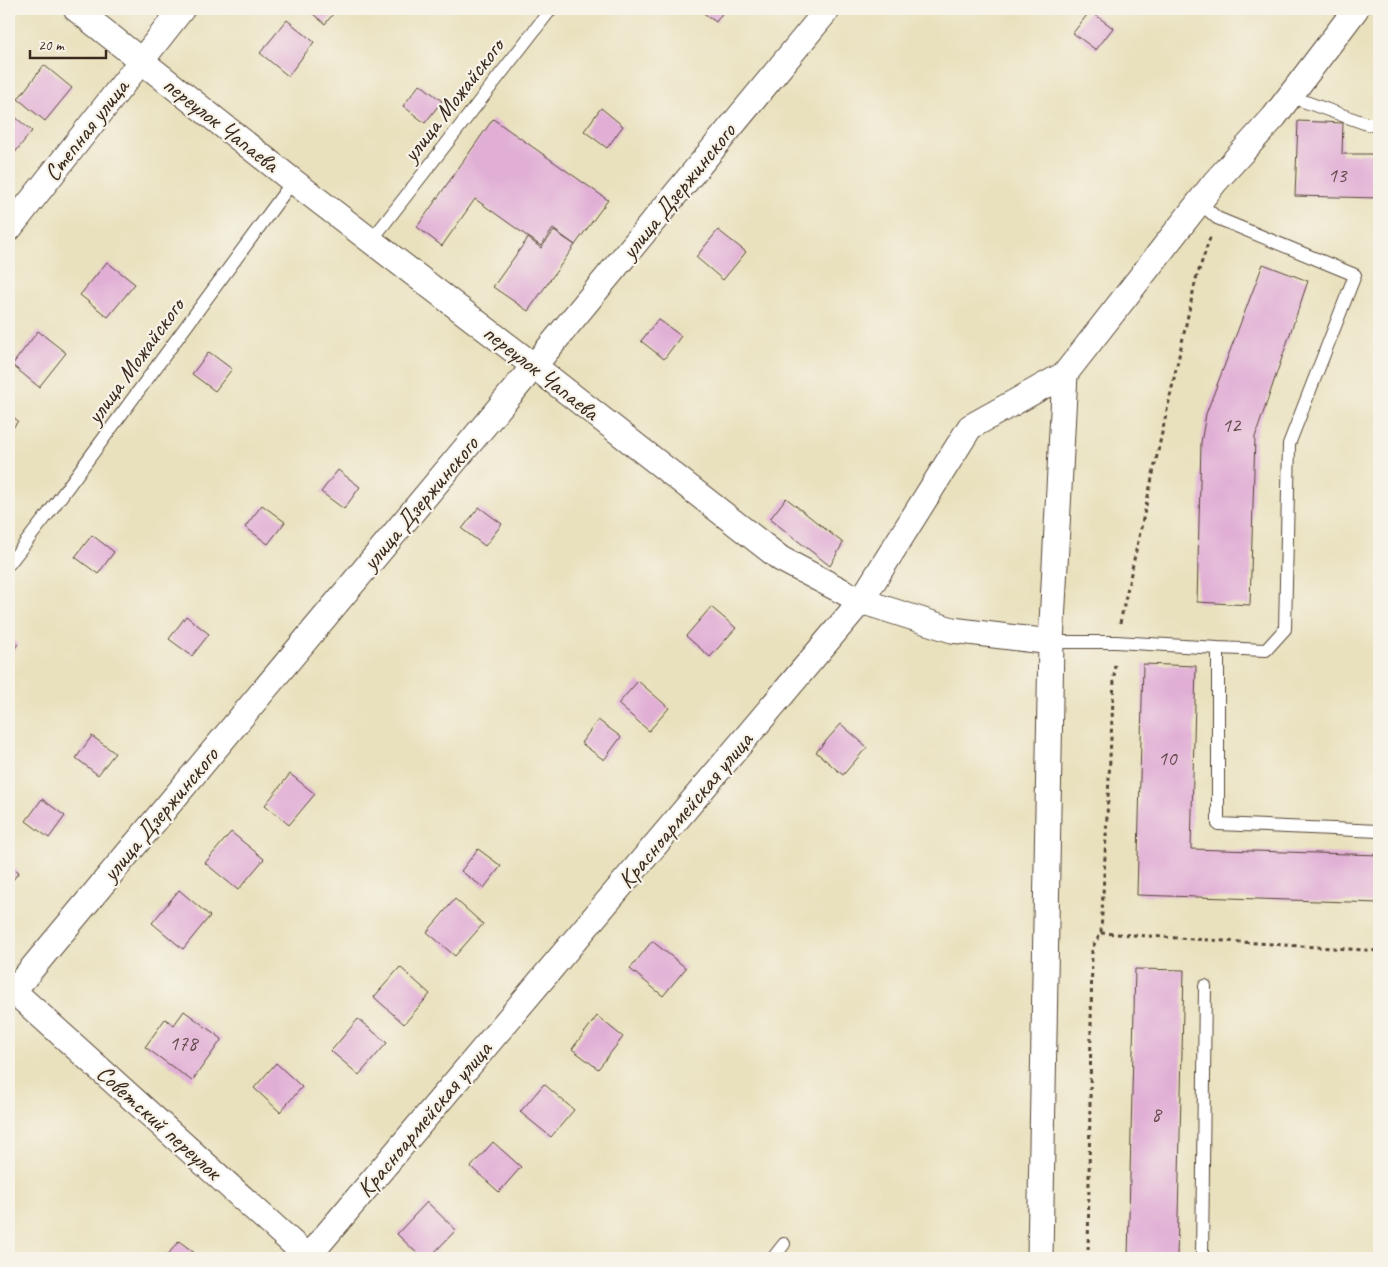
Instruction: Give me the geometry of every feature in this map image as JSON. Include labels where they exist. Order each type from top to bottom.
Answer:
[{"type":"street","name":"переулок Чапаева","points":[[76,9],[293,181],[781,559],[861,601],[952,630],[1051,642]]},
{"type":"street","name":"Степная улица","points":[[9,229],[182,9]]},
{"type":"street","name":"улица Дзержинского","points":[[10,991],[534,366],[828,9]]},
{"type":"street","points":[[1040,1258],[1051,642],[1065,374],[1208,210],[1215,182],[1274,118],[1356,9]]},
{"type":"street","name":"Красноармейская улица","points":[[308,1258],[861,601],[970,427],[1065,374]]},
{"type":"street","name":"Советский переулок","points":[[10,991],[308,1258]]},
{"type":"lane","name":"улица Можайского","points":[[371,241],[551,9]]},
{"type":"lane","points":[[1290,96],[1367,124],[1379,124]]},
{"type":"lane","name":"улица Можайского","points":[[9,564],[48,514],[293,181]]},
{"type":"lane","points":[[1051,642],[1116,642],[1266,650],[1285,628],[1289,444],[1355,275],[1208,210]]},
{"type":"lane","points":[[1218,648],[1218,824],[1379,831]]},
{"type":"lane","points":[[1202,1258],[1205,986]]},
{"type":"lane","points":[[773,1258],[784,1244]]},
{"type":"path","points":[[1088,1258],[1092,948],[1101,933],[1116,642],[1196,280],[1208,210]]},
{"type":"path","points":[[1101,933],[1379,951]]},
{"type":"building","points":[[307,9],[337,9],[325,24]]},
{"type":"building","points":[[698,9],[725,9],[716,22]]},
{"type":"building","points":[[1090,11],[1113,28],[1096,50],[1073,33]]},
{"type":"building","points":[[287,20],[314,42],[288,76],[260,53]]},
{"type":"building","points":[[44,65],[72,88],[45,121],[18,99]]},
{"type":"building","points":[[420,84],[442,101],[425,123],[403,106]]},
{"type":"building","points":[[601,108],[623,126],[607,148],[584,131]]},
{"type":"building","points":[[9,112],[32,131],[9,160]]},
{"type":"building","points":[[493,119],[608,200],[575,245],[553,229],[541,246],[475,199],[442,246],[417,227]]},
{"type":"building","points":[[1298,121],[1343,123],[1342,154],[1379,154],[1379,198],[1295,196]]},
{"type":"building","points":[[718,230],[746,252],[723,280],[696,257]]},
{"type":"building","points":[[554,231],[575,245],[528,311],[493,287],[528,238],[541,248]]},
{"type":"building","points":[[107,262],[135,284],[108,317],[80,295]]},
{"type":"building","points":[[1263,264],[1308,281],[1255,437],[1250,605],[1197,602],[1201,443],[1206,414]]},
{"type":"building","points":[[658,319],[681,336],[664,359],[641,341]]},
{"type":"building","points":[[38,331],[66,353],[39,387],[12,365]]},
{"type":"building","points":[[209,352],[232,369],[215,391],[192,374]]},
{"type":"building","points":[[9,413],[18,421],[9,433]]},
{"type":"building","points":[[338,470],[360,487],[344,509],[321,492]]},
{"type":"building","points":[[786,498],[843,543],[830,566],[770,519]]},
{"type":"building","points":[[262,505],[285,522],[268,544],[245,527]]},
{"type":"building","points":[[479,507],[502,524],[485,546],[462,529]]},
{"type":"building","points":[[92,535],[114,552],[98,574],[75,557]]},
{"type":"building","points":[[711,607],[736,628],[710,657],[686,636]]},
{"type":"building","points":[[186,616],[209,634],[192,656],[169,639]]},
{"type":"building","points":[[9,637],[18,644],[9,657]]},
{"type":"building","points":[[1143,664],[1196,666],[1191,849],[1379,855],[1379,903],[1137,895]]},
{"type":"building","points":[[638,681],[669,708],[649,731],[618,704]]},
{"type":"building","points":[[598,720],[621,737],[604,760],[581,743]]},
{"type":"building","points":[[841,724],[867,747],[843,775],[816,752]]},
{"type":"building","points":[[92,736],[115,753],[98,775],[76,758]]},
{"type":"building","points":[[290,774],[315,794],[289,825],[265,805]]},
{"type":"building","points":[[42,799],[65,816],[49,838],[26,821]]},
{"type":"building","points":[[231,832],[264,859],[238,890],[205,863]]},
{"type":"building","points":[[478,849],[501,866],[484,888],[461,871]]},
{"type":"building","points":[[9,865],[19,872],[9,885]]},
{"type":"building","points":[[179,890],[210,916],[183,949],[152,923]]},
{"type":"building","points":[[455,899],[483,924],[455,956],[427,932]]},
{"type":"building","points":[[652,941],[686,968],[663,996],[630,969]]},
{"type":"building","points":[[400,967],[430,994],[404,1024],[374,997]]},
{"type":"building","points":[[1135,969],[1184,970],[1177,1258],[1128,1258]]},
{"type":"building","points":[[184,1011],[222,1039],[192,1081],[145,1047],[165,1019],[174,1025]]},
{"type":"building","points":[[597,1016],[623,1037],[598,1069],[572,1049]]},
{"type":"building","points":[[358,1019],[387,1043],[359,1075],[331,1051]]},
{"type":"building","points":[[276,1063],[302,1087],[280,1112],[254,1088]]},
{"type":"building","points":[[544,1084],[574,1110],[551,1137],[520,1112]]},
{"type":"building","points":[[493,1142],[521,1167],[499,1192],[471,1167]]},
{"type":"building","points":[[427,1202],[456,1230],[429,1258],[422,1258],[397,1234]]},
{"type":"building","points":[[179,1241],[201,1258],[165,1258]]}]
